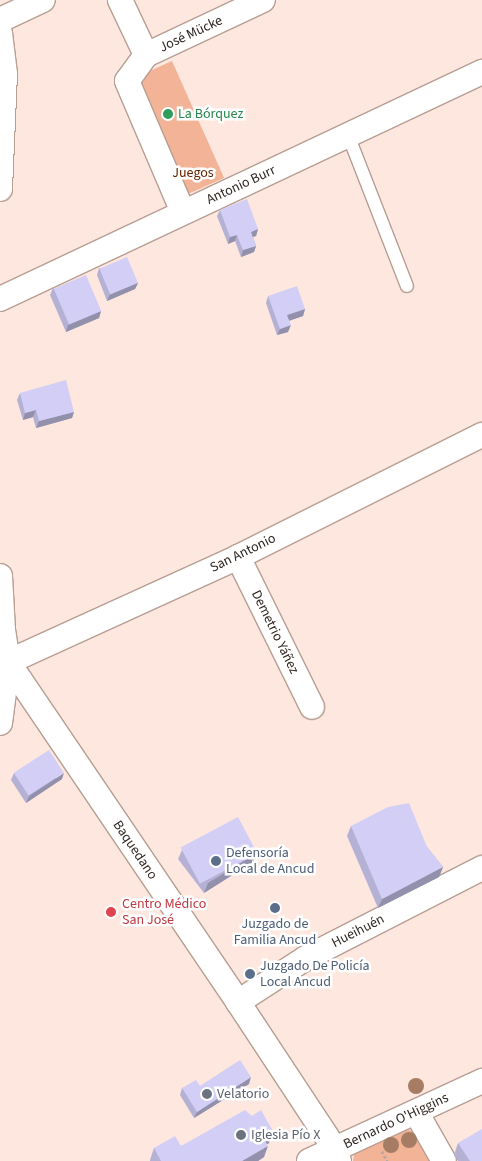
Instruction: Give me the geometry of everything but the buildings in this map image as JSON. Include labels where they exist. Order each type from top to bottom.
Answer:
[{"type":"street","points":[[0,20],[43,0]]},
{"type":"street","name":"José Mücke","points":[[120,0],[146,55],[263,0]]},
{"type":"street","points":[[0,33],[5,74],[0,189]]},
{"type":"street","points":[[146,55],[127,81],[183,212]]},
{"type":"street","name":"Antonio Burr","points":[[0,299],[482,72]]},
{"type":"street","name":"San Antonio","points":[[4,662],[238,557],[482,435]]},
{"type":"street","name":"Demetrio Yáñez","points":[[238,557],[312,707]]},
{"type":"street","name":"Baquedano","points":[[0,576],[4,662],[238,1002],[337,1155]]},
{"type":"street","points":[[0,723],[4,662]]},
{"type":"street","name":"Hueihuén","points":[[238,1002],[306,958],[482,868]]},
{"type":"street","name":"Bernardo O'Higgins","points":[[309,1161],[337,1155],[416,1112],[482,1081]]},
{"type":"street","points":[[416,1112],[444,1161]]},
{"type":"lane","points":[[348,135],[407,286]]},
{"type":"green space","name":"La Bórquez","points":[[172,61],[224,178],[179,198],[127,81]]},
{"type":"green space","points":[[403,1129],[418,1132],[434,1161],[353,1161],[354,1155],[359,1148]]},
{"type":"place","name":"La Bórquez","points":[[168,114]]},
{"type":"place","name":"Defensoría Local de Ancud","points":[[216,861]]},
{"type":"place","name":"Juzgado de Familia Ancud","points":[[275,908]]},
{"type":"place","name":"Centro Médico San José","points":[[111,912]]},
{"type":"place","name":"Juzgado De Policía Local Ancud","points":[[250,974]]},
{"type":"place","name":"Velatorio","points":[[207,1094]]},
{"type":"place","name":"Iglesia Pío X","points":[[241,1135]]},
{"type":"park label","name":"Juegos","points":[[193,173]]}]
